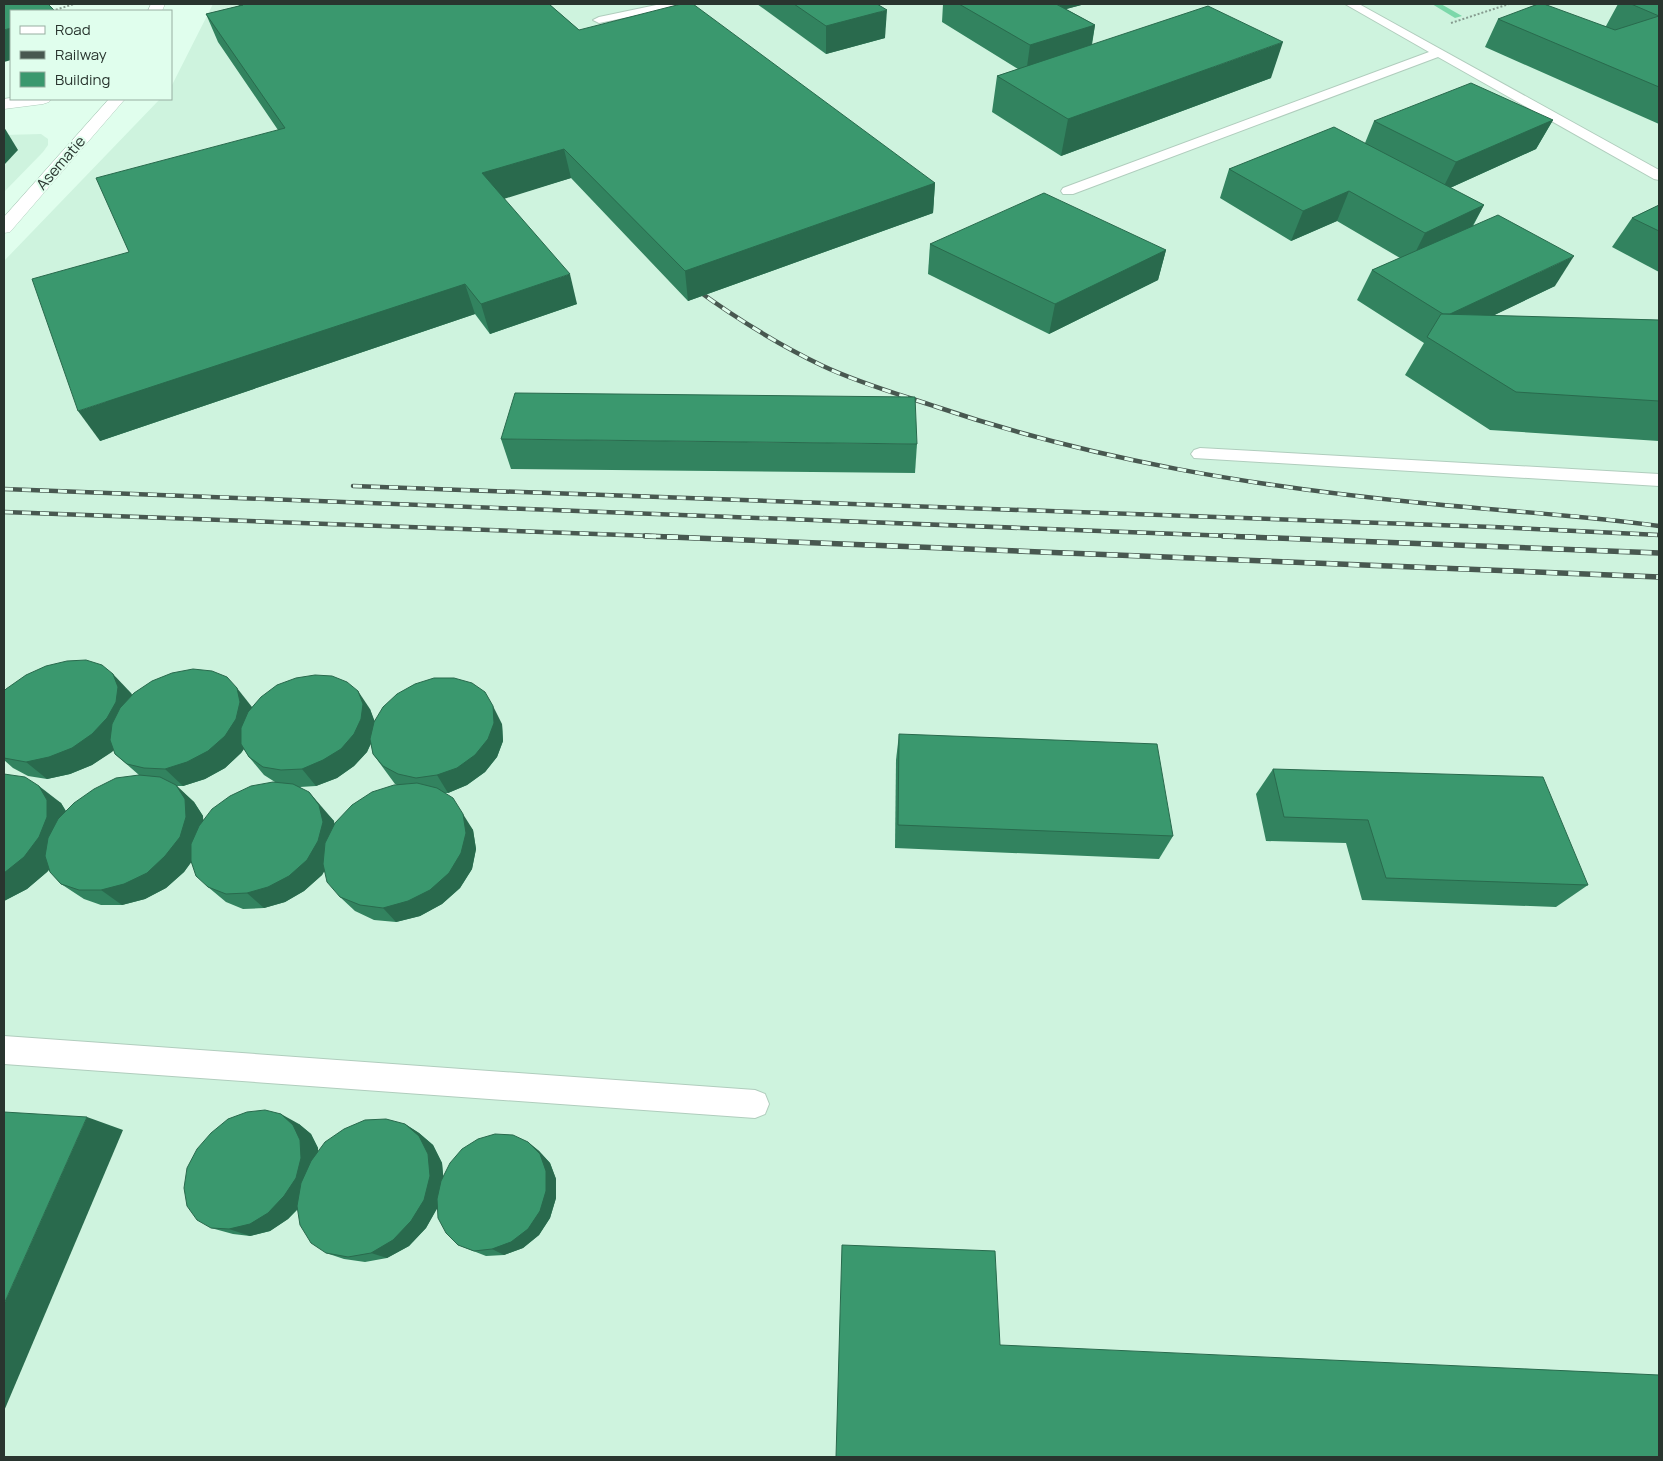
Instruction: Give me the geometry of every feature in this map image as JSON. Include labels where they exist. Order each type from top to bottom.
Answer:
[{"type":"street","points":[[4,104],[35,100]]},
{"type":"street","name":"Asematie","points":[[4,228],[116,100]]},
{"type":"lane","points":[[599,20],[678,4]]},
{"type":"lane","points":[[1351,4],[1659,176]]},
{"type":"lane","points":[[1068,191],[1438,53]]},
{"type":"lane","points":[[1200,454],[1659,480]]},
{"type":"lane","points":[[4,1050],[754,1104]]},
{"type":"path","points":[[55,10],[74,4]]},
{"type":"path","points":[[1410,37],[1509,4]]},
{"type":"shaded area","points":[[213,4],[1659,4],[1659,1457],[4,1457],[4,261],[159,100],[172,100],[172,85]]},
{"type":"shaded area","points":[[41,134],[48,139],[48,145],[4,192],[4,135]]},
{"type":"building","points":[[4,4],[48,4],[54,10],[10,10],[10,28],[4,30]]},
{"type":"building","points":[[241,4],[549,4],[579,30],[681,4],[693,4],[935,183],[685,271],[564,149],[482,173],[570,274],[481,304],[465,284],[78,411],[32,279],[129,252],[96,178],[285,128],[206,14],[243,5]]},
{"type":"building","points":[[794,4],[877,4],[887,10],[826,26]]},
{"type":"building","points":[[959,4],[1056,4],[1095,25],[1030,45]]},
{"type":"building","points":[[1538,4],[1544,4],[1615,30],[1659,16],[1659,87],[1498,19]]},
{"type":"building","points":[[1631,4],[1659,4],[1659,16]]},
{"type":"building","points":[[1208,6],[1283,42],[1068,119],[997,76]]},
{"type":"building","points":[[1471,83],[1553,120],[1456,162],[1374,121]]},
{"type":"building","points":[[1334,127],[1484,205],[1425,233],[1349,191],[1303,211],[1229,169]]},
{"type":"building","points":[[1044,193],[1166,250],[1055,304],[930,244]]},
{"type":"building","points":[[1659,205],[1659,231],[1632,218]]},
{"type":"building","points":[[1498,215],[1574,256],[1450,314],[1443,314],[1372,270]]},
{"type":"building","points":[[1441,314],[1659,320],[1659,401],[1516,392],[1427,337]]},
{"type":"building","points":[[515,393],[915,397],[917,444],[501,439]]},
{"type":"building","points":[[86,660],[102,665],[113,674],[118,687],[116,702],[107,718],[92,734],[72,748],[49,757],[26,762],[4,758],[4,691],[26,675],[46,666],[67,661]]},
{"type":"building","points":[[193,669],[212,671],[227,677],[237,688],[240,702],[236,719],[225,736],[208,751],[187,762],[165,769],[144,768],[127,764],[115,754],[110,740],[112,724],[120,708],[134,693],[152,681],[172,673]]},
{"type":"building","points":[[315,675],[332,676],[347,682],[358,691],[363,704],[361,719],[354,734],[341,749],[323,760],[302,769],[281,770],[263,767],[249,757],[241,744],[241,728],[248,712],[261,697],[277,685],[296,678]]},
{"type":"building","points":[[434,678],[454,678],[472,683],[485,692],[493,706],[494,723],[488,739],[475,755],[457,768],[437,775],[416,778],[398,774],[383,766],[373,754],[370,739],[374,722],[383,707],[397,694],[415,684]]},
{"type":"building","points":[[899,734],[1157,744],[1173,836],[898,825]]},
{"type":"building","points":[[1273,769],[1543,777],[1588,885],[1386,878],[1368,820],[1284,817]]},
{"type":"building","points":[[4,774],[25,777],[39,786],[47,800],[47,817],[39,837],[24,857],[4,873]]},
{"type":"building","points":[[139,775],[160,777],[176,785],[185,799],[186,817],[180,837],[165,856],[147,873],[124,884],[101,890],[79,890],[61,884],[50,872],[45,856],[48,838],[58,819],[74,803],[94,789],[116,778]]},
{"type":"building","points":[[273,782],[293,784],[309,792],[319,805],[323,822],[318,841],[307,860],[289,876],[268,887],[247,893],[226,894],[208,887],[196,876],[191,861],[191,844],[199,826],[212,809],[230,796],[251,786]]},
{"type":"building","points":[[417,783],[437,788],[453,798],[463,814],[466,833],[461,853],[449,873],[430,890],[408,901],[383,908],[360,905],[340,897],[327,882],[323,864],[325,843],[335,823],[352,805],[372,792],[394,785]]},
{"type":"building","points":[[265,1110],[281,1114],[293,1125],[300,1140],[301,1158],[296,1178],[284,1196],[268,1213],[250,1224],[229,1229],[211,1228],[197,1220],[187,1206],[184,1188],[187,1168],[197,1149],[211,1133],[228,1119],[247,1112]]},
{"type":"building","points":[[4,1112],[87,1117],[4,1304]]},
{"type":"building","points":[[386,1119],[405,1124],[419,1136],[428,1154],[430,1176],[424,1200],[411,1221],[393,1240],[371,1253],[348,1257],[326,1253],[311,1243],[300,1225],[297,1206],[301,1183],[311,1161],[325,1142],[344,1129],[365,1120]]},
{"type":"building","points":[[495,1134],[513,1135],[528,1142],[540,1154],[546,1171],[546,1191],[540,1211],[528,1229],[511,1242],[492,1249],[474,1251],[458,1245],[446,1233],[438,1218],[437,1199],[441,1181],[450,1163],[462,1149],[478,1139]]},
{"type":"building","points":[[842,1245],[995,1251],[1000,1345],[1659,1375],[1659,1457],[836,1457]]},
{"type":"waterway","points":[[1436,4],[1458,16]]},
{"type":"railway","points":[[693,287],[772,339],[806,358],[851,378],[996,426],[1056,442],[1176,469],[1299,489],[1659,526]]},
{"type":"railway","points":[[353,486],[1493,527],[1659,535]]},
{"type":"railway","points":[[4,489],[1256,537]]},
{"type":"railway","points":[[4,512],[678,537]]},
{"type":"railway","points":[[645,536],[1659,577]]},
{"type":"railway","points":[[1223,536],[1659,553]]}]
